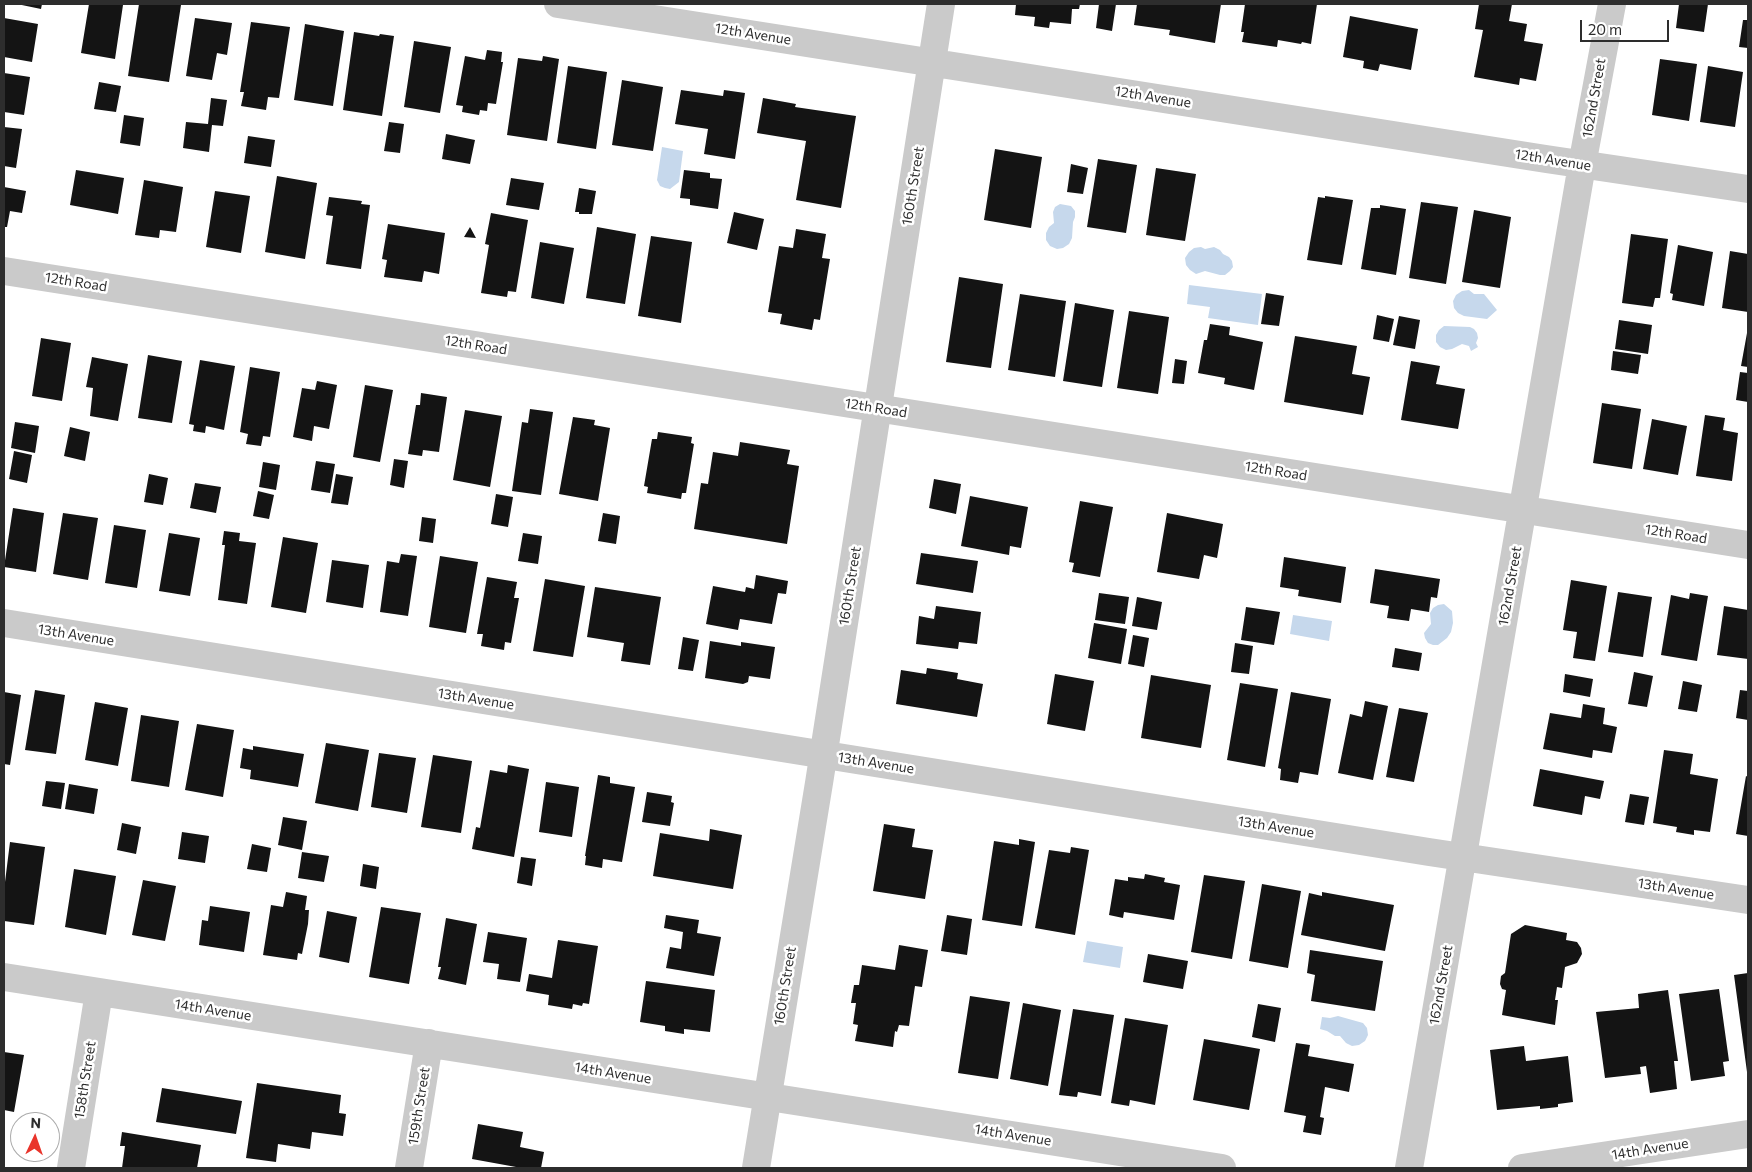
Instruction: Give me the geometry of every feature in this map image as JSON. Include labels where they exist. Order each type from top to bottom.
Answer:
[{"type":"street","name":"12th Avenue","points":[[558,4],[1748,189]]},
{"type":"street","name":"160th Street","points":[[756,1168],[942,4]]},
{"type":"street","name":"162nd Street","points":[[1409,1168],[1582,164],[1612,4]]},
{"type":"street","name":"12th Road","points":[[4,271],[1748,545]]},
{"type":"street","name":"13th Avenue","points":[[4,623],[1463,857],[1748,900]]},
{"type":"street","name":"14th Avenue","points":[[4,977],[767,1097],[1107,1159],[1222,1168]]},
{"type":"street","name":"158th Street","points":[[71,1168],[99,992]]},
{"type":"street","name":"159th Street","points":[[410,1168],[429,1043]]},
{"type":"street","name":"14th Avenue","points":[[1522,1168],[1748,1134]]},
{"type":"water","points":[[662,147],[683,151],[679,182],[670,189],[660,186],[657,180]]},
{"type":"water","points":[[1060,204],[1071,206],[1075,211],[1075,217],[1072,238],[1069,244],[1057,249],[1050,246],[1046,240],[1046,233],[1054,223],[1053,212],[1055,207]]},
{"type":"water","points":[[1201,247],[1205,249],[1214,247],[1220,250],[1229,257],[1233,267],[1225,275],[1205,271],[1196,274],[1186,265],[1185,258],[1194,248]]},
{"type":"water","points":[[1189,285],[1262,294],[1258,325],[1208,318],[1210,307],[1187,304]]},
{"type":"water","points":[[1469,290],[1474,294],[1484,294],[1497,310],[1487,319],[1464,316],[1458,313],[1454,308],[1453,301],[1456,295],[1462,291]]},
{"type":"water","points":[[1444,326],[1470,327],[1474,329],[1477,333],[1476,343],[1478,347],[1471,351],[1469,346],[1462,344],[1446,350],[1440,347],[1436,342],[1436,335]]},
{"type":"water","points":[[1444,604],[1452,611],[1453,623],[1451,632],[1438,645],[1433,645],[1428,643],[1424,633],[1431,624],[1430,613],[1433,608]]},
{"type":"water","points":[[1293,615],[1332,621],[1329,641],[1290,634]]},
{"type":"water","points":[[1087,941],[1123,947],[1120,968],[1083,962]]},
{"type":"water","points":[[1338,1016],[1363,1023],[1367,1028],[1368,1035],[1365,1041],[1359,1045],[1352,1046],[1346,1043],[1340,1036],[1335,1036],[1320,1029],[1322,1017]]},
{"type":"building","points":[[17,4],[42,4],[41,9]]},
{"type":"building","points":[[89,4],[123,5],[115,59],[81,53]]},
{"type":"building","points":[[139,4],[181,5],[169,82],[128,76]]},
{"type":"building","points":[[1016,4],[1080,4],[1079,9],[1072,9],[1071,24],[1050,22],[1049,28],[1034,26],[1035,17],[1015,15]]},
{"type":"building","points":[[1099,4],[1116,4],[1112,31],[1096,28]]},
{"type":"building","points":[[1137,4],[1221,4],[1215,43],[1169,35],[1170,30],[1134,25]]},
{"type":"building","points":[[1245,4],[1317,4],[1311,44],[1278,40],[1277,47],[1242,42],[1244,32],[1241,32]]},
{"type":"building","points":[[1479,4],[1512,4],[1509,21],[1527,24],[1524,41],[1543,44],[1536,81],[1520,78],[1519,85],[1474,77],[1483,30],[1475,29]]},
{"type":"building","points":[[1679,4],[1708,4],[1704,32],[1676,28]]},
{"type":"building","points":[[1350,16],[1418,29],[1411,70],[1380,64],[1378,71],[1363,68],[1364,61],[1343,57]]},
{"type":"building","points":[[4,18],[38,24],[32,62],[4,57]]},
{"type":"building","points":[[195,18],[232,23],[227,55],[217,53],[212,80],[186,76]]},
{"type":"building","points":[[1743,20],[1748,20],[1748,48],[1739,47]]},
{"type":"building","points":[[251,22],[290,27],[279,98],[268,97],[266,110],[241,106],[244,92],[240,92]]},
{"type":"building","points":[[305,24],[344,31],[333,106],[294,100]]},
{"type":"building","points":[[354,32],[394,36],[382,116],[343,110]]},
{"type":"building","points":[[414,41],[451,47],[440,113],[404,107]]},
{"type":"building","points":[[487,50],[502,52],[501,62],[503,62],[496,104],[488,103],[487,111],[480,110],[479,115],[462,112],[463,106],[456,105],[465,56],[485,60]]},
{"type":"building","points":[[543,56],[559,59],[547,141],[507,135],[518,58],[542,61]]},
{"type":"building","points":[[1660,59],[1697,64],[1689,121],[1652,115]]},
{"type":"building","points":[[568,66],[607,72],[596,149],[557,143]]},
{"type":"building","points":[[1708,66],[1743,72],[1735,127],[1700,122]]},
{"type":"building","points":[[4,73],[30,77],[24,115],[4,112]]},
{"type":"building","points":[[622,80],[663,87],[653,151],[612,145]]},
{"type":"building","points":[[99,82],[121,86],[116,112],[94,109]]},
{"type":"building","points":[[681,90],[723,96],[724,90],[745,93],[735,159],[704,154],[708,129],[675,124]]},
{"type":"building","points":[[211,98],[227,100],[223,126],[212,125],[209,152],[183,148],[186,122],[208,124]]},
{"type":"building","points":[[763,98],[796,104],[795,107],[856,116],[841,208],[796,200],[806,141],[757,133]]},
{"type":"building","points":[[124,115],[144,118],[140,146],[120,143]]},
{"type":"building","points":[[389,122],[404,124],[400,153],[384,151]]},
{"type":"building","points":[[4,127],[22,129],[16,168],[4,166]]},
{"type":"building","points":[[446,134],[475,140],[470,164],[442,159]]},
{"type":"building","points":[[248,136],[275,140],[271,167],[244,163]]},
{"type":"building","points":[[995,149],[1042,157],[1031,228],[984,220]]},
{"type":"building","points":[[1098,159],[1137,165],[1126,233],[1087,227]]},
{"type":"building","points":[[1071,164],[1088,168],[1083,194],[1067,192]]},
{"type":"building","points":[[1156,168],[1196,174],[1185,241],[1146,235]]},
{"type":"building","points":[[76,170],[124,178],[118,214],[70,205]]},
{"type":"building","points":[[684,170],[710,173],[710,178],[722,179],[718,209],[690,205],[690,199],[680,198]]},
{"type":"building","points":[[277,176],[317,183],[305,259],[265,252]]},
{"type":"building","points":[[511,178],[544,183],[539,210],[506,205]]},
{"type":"building","points":[[144,180],[183,187],[176,232],[160,230],[159,238],[135,235]]},
{"type":"building","points":[[4,187],[26,191],[22,213],[10,211],[7,227],[4,227]]},
{"type":"building","points":[[579,188],[596,191],[592,214],[579,214],[579,212],[575,212]]},
{"type":"building","points":[[215,191],[250,196],[241,253],[206,247]]},
{"type":"building","points":[[1325,196],[1353,200],[1342,265],[1307,260],[1318,197],[1325,198]]},
{"type":"building","points":[[329,197],[362,201],[361,204],[370,205],[361,269],[326,264],[333,216],[326,215]]},
{"type":"building","points":[[1421,202],[1458,207],[1446,284],[1409,278]]},
{"type":"building","points":[[1380,205],[1406,209],[1396,275],[1361,269],[1371,208],[1380,208]]},
{"type":"building","points":[[1474,210],[1511,217],[1500,288],[1462,282]]},
{"type":"building","points":[[734,212],[764,219],[757,250],[727,243]]},
{"type":"building","points":[[491,213],[528,220],[516,292],[508,291],[507,297],[481,293],[489,245],[485,244]]},
{"type":"building","points":[[388,224],[445,233],[439,274],[424,271],[422,282],[384,277],[387,260],[382,259]]},
{"type":"building","points":[[470,227],[476,238],[464,237]]},
{"type":"building","points":[[597,227],[636,234],[625,304],[586,298]]},
{"type":"building","points":[[796,229],[826,234],[822,258],[830,259],[820,320],[814,319],[812,330],[780,324],[782,314],[768,312],[779,246],[793,248]]},
{"type":"building","points":[[1631,234],[1668,239],[1660,298],[1655,298],[1653,307],[1622,303]]},
{"type":"building","points":[[651,236],[692,242],[681,323],[638,316]]},
{"type":"building","points":[[540,242],[574,248],[564,304],[531,298]]},
{"type":"building","points":[[1678,245],[1713,252],[1704,306],[1672,300],[1673,294],[1670,293]]},
{"type":"building","points":[[1730,251],[1748,254],[1748,312],[1722,308]]},
{"type":"building","points":[[959,277],[1003,284],[991,368],[946,362]]},
{"type":"building","points":[[1266,293],[1284,296],[1279,326],[1261,324]]},
{"type":"building","points":[[1020,294],[1066,301],[1055,377],[1008,370]]},
{"type":"building","points":[[1075,303],[1114,310],[1102,387],[1063,381]]},
{"type":"building","points":[[1129,311],[1169,317],[1158,394],[1117,388]]},
{"type":"building","points":[[1377,315],[1394,319],[1389,342],[1373,339]]},
{"type":"building","points":[[1399,316],[1420,320],[1415,349],[1393,345]]},
{"type":"building","points":[[1619,320],[1652,325],[1648,354],[1615,349]]},
{"type":"building","points":[[1210,324],[1230,327],[1229,335],[1263,342],[1254,390],[1224,384],[1225,378],[1198,373],[1204,340],[1207,340]]},
{"type":"building","points":[[1748,334],[1748,367],[1741,366]]},
{"type":"building","points":[[1295,336],[1357,346],[1352,374],[1370,377],[1363,415],[1284,402]]},
{"type":"building","points":[[41,338],[71,343],[62,401],[32,396]]},
{"type":"building","points":[[1613,351],[1641,355],[1638,374],[1611,370]]},
{"type":"building","points":[[148,355],[182,361],[172,423],[138,418]]},
{"type":"building","points":[[92,357],[128,364],[118,421],[90,416],[93,388],[86,387]]},
{"type":"building","points":[[1175,359],[1187,361],[1184,384],[1172,383]]},
{"type":"building","points":[[200,360],[235,366],[224,430],[206,426],[205,433],[193,431],[194,425],[189,424]]},
{"type":"building","points":[[1411,361],[1440,366],[1436,384],[1465,389],[1458,429],[1401,420]]},
{"type":"building","points":[[250,367],[280,372],[270,437],[263,436],[261,446],[246,444],[248,434],[240,432]]},
{"type":"building","points":[[1740,372],[1748,373],[1748,402],[1736,400]]},
{"type":"building","points":[[317,381],[337,385],[329,429],[314,426],[312,441],[293,437],[302,388],[315,390]]},
{"type":"building","points":[[365,385],[393,390],[380,462],[353,457]]},
{"type":"building","points":[[421,393],[447,397],[439,452],[423,450],[422,456],[408,454],[416,405],[420,405]]},
{"type":"building","points":[[1602,403],[1641,409],[1632,469],[1593,463]]},
{"type":"building","points":[[530,409],[553,412],[541,495],[512,491],[522,422],[528,423]]},
{"type":"building","points":[[465,410],[502,416],[490,487],[453,480]]},
{"type":"building","points":[[1705,415],[1725,418],[1723,430],[1738,433],[1732,481],[1696,476]]},
{"type":"building","points":[[573,417],[595,420],[594,425],[610,428],[598,501],[559,494]]},
{"type":"building","points":[[1652,419],[1687,426],[1678,475],[1643,469]]},
{"type":"building","points":[[15,422],[39,426],[35,453],[11,448]]},
{"type":"building","points":[[70,427],[90,432],[85,461],[64,456]]},
{"type":"building","points":[[658,432],[692,437],[691,443],[694,444],[686,493],[682,493],[681,499],[647,493],[648,487],[644,486],[652,439],[657,439]]},
{"type":"building","points":[[740,442],[790,450],[787,464],[799,466],[787,544],[694,529],[701,483],[708,484],[713,452],[738,456]]},
{"type":"building","points":[[14,451],[32,455],[27,483],[9,479]]},
{"type":"building","points":[[394,459],[408,461],[404,488],[390,485]]},
{"type":"building","points":[[316,461],[335,464],[330,493],[311,490]]},
{"type":"building","points":[[263,462],[280,465],[276,490],[259,487]]},
{"type":"building","points":[[149,474],[168,478],[163,505],[144,502]]},
{"type":"building","points":[[336,474],[353,477],[348,505],[331,503]]},
{"type":"building","points":[[934,479],[961,484],[956,514],[929,508]]},
{"type":"building","points":[[195,483],[221,487],[216,513],[190,508]]},
{"type":"building","points":[[258,491],[274,495],[269,519],[253,516]]},
{"type":"building","points":[[496,494],[513,497],[508,527],[491,524]]},
{"type":"building","points":[[970,496],[1028,507],[1021,548],[1010,546],[1009,555],[961,546]]},
{"type":"building","points":[[1080,501],[1113,507],[1100,577],[1072,572],[1074,563],[1069,562]]},
{"type":"building","points":[[13,508],[44,513],[36,572],[4,567]]},
{"type":"building","points":[[63,513],[98,518],[88,580],[53,574]]},
{"type":"building","points":[[603,513],[620,516],[616,544],[598,541]]},
{"type":"building","points":[[1167,513],[1223,524],[1217,558],[1204,555],[1199,579],[1157,572]]},
{"type":"building","points":[[422,517],[436,519],[433,543],[419,541]]},
{"type":"building","points":[[114,525],[146,530],[137,588],[105,583]]},
{"type":"building","points":[[224,531],[240,533],[239,541],[256,543],[247,604],[218,600],[225,545],[222,545]]},
{"type":"building","points":[[169,533],[200,538],[190,596],[159,591]]},
{"type":"building","points":[[523,533],[542,536],[538,564],[518,561]]},
{"type":"building","points":[[283,537],[318,543],[306,613],[271,607]]},
{"type":"building","points":[[921,553],[978,561],[973,593],[916,584]]},
{"type":"building","points":[[401,554],[417,556],[408,616],[380,612],[387,561],[399,563]]},
{"type":"building","points":[[440,556],[478,562],[466,633],[429,627]]},
{"type":"building","points":[[1284,557],[1346,567],[1341,603],[1298,596],[1299,590],[1280,587]]},
{"type":"building","points":[[332,560],[369,565],[363,608],[326,602]]},
{"type":"building","points":[[1375,569],[1440,579],[1437,598],[1431,597],[1429,612],[1411,609],[1409,621],[1387,618],[1389,606],[1370,603]]},
{"type":"building","points":[[756,575],[788,581],[786,594],[778,593],[772,624],[740,619],[738,630],[706,624],[713,586],[745,592],[746,587],[754,589]]},
{"type":"building","points":[[487,577],[517,582],[514,598],[519,598],[511,643],[505,642],[504,650],[481,646],[483,634],[477,634]]},
{"type":"building","points":[[545,579],[585,586],[573,657],[533,651]]},
{"type":"building","points":[[1571,580],[1607,586],[1595,661],[1573,658],[1577,632],[1563,630]]},
{"type":"building","points":[[595,587],[661,597],[650,665],[621,661],[624,643],[587,637]]},
{"type":"building","points":[[1618,592],[1652,597],[1643,657],[1608,652]]},
{"type":"building","points":[[1099,593],[1129,597],[1125,624],[1095,620]]},
{"type":"building","points":[[1690,593],[1708,596],[1697,661],[1661,655],[1671,595],[1689,599]]},
{"type":"building","points":[[1137,597],[1162,602],[1157,630],[1132,626]]},
{"type":"building","points":[[936,606],[981,612],[977,644],[959,642],[958,649],[916,644],[919,616],[934,619]]},
{"type":"building","points":[[1724,606],[1748,610],[1748,659],[1717,655]]},
{"type":"building","points":[[1246,607],[1280,612],[1274,645],[1241,640]]},
{"type":"building","points":[[1094,623],[1127,629],[1121,664],[1088,658]]},
{"type":"building","points":[[1133,635],[1149,638],[1144,667],[1128,664]]},
{"type":"building","points":[[683,637],[699,640],[693,671],[678,669]]},
{"type":"building","points":[[710,641],[741,646],[741,642],[775,647],[770,679],[749,676],[748,682],[743,684],[705,678]]},
{"type":"building","points":[[1235,643],[1253,646],[1249,674],[1231,672]]},
{"type":"building","points":[[1395,648],[1422,653],[1419,671],[1392,667]]},
{"type":"building","points":[[927,668],[958,673],[957,679],[983,684],[977,717],[896,704],[901,670],[926,674]]},
{"type":"building","points":[[1634,672],[1653,676],[1647,707],[1628,704]]},
{"type":"building","points":[[1055,674],[1094,681],[1085,731],[1047,724]]},
{"type":"building","points":[[1565,674],[1593,679],[1590,697],[1563,692]]},
{"type":"building","points":[[1151,675],[1211,685],[1201,748],[1141,738]]},
{"type":"building","points":[[1683,681],[1702,685],[1697,712],[1678,709]]},
{"type":"building","points":[[1240,683],[1278,689],[1265,767],[1227,760]]},
{"type":"building","points":[[35,690],[65,695],[56,754],[25,750]]},
{"type":"building","points":[[1740,690],[1748,691],[1748,720],[1736,718]]},
{"type":"building","points":[[4,692],[21,695],[10,765],[4,764]]},
{"type":"building","points":[[1291,692],[1331,699],[1318,775],[1300,772],[1298,783],[1280,780],[1281,769],[1278,768]]},
{"type":"building","points":[[1365,701],[1388,706],[1373,780],[1338,773],[1350,714],[1362,717]]},
{"type":"building","points":[[95,702],[128,708],[118,766],[85,760]]},
{"type":"building","points":[[1583,704],[1605,708],[1603,724],[1617,727],[1612,753],[1593,750],[1592,758],[1543,749],[1550,713],[1581,718]]},
{"type":"building","points":[[1399,708],[1428,713],[1414,782],[1386,777]]},
{"type":"building","points":[[141,715],[179,721],[169,787],[131,781]]},
{"type":"building","points":[[197,724],[234,730],[223,797],[185,790]]},
{"type":"building","points":[[326,743],[369,750],[358,811],[315,803]]},
{"type":"building","points":[[253,746],[304,754],[298,787],[250,779],[251,770],[240,768],[243,748],[253,750]]},
{"type":"building","points":[[1664,750],[1693,754],[1690,774],[1718,779],[1710,832],[1694,830],[1694,835],[1676,832],[1677,827],[1653,823]]},
{"type":"building","points":[[379,753],[416,758],[407,813],[371,807]]},
{"type":"building","points":[[433,755],[472,761],[461,833],[421,827]]},
{"type":"building","points":[[508,765],[529,769],[514,857],[472,849],[476,827],[480,828],[490,770],[507,773]]},
{"type":"building","points":[[1540,769],[1604,781],[1600,799],[1585,796],[1582,815],[1533,806]]},
{"type":"building","points":[[598,775],[610,777],[610,783],[635,787],[622,862],[603,859],[602,868],[585,865]]},
{"type":"building","points":[[1746,776],[1748,777],[1748,836],[1736,834]]},
{"type":"building","points":[[46,781],[65,783],[61,809],[42,806]]},
{"type":"building","points":[[546,782],[579,787],[572,837],[539,832]]},
{"type":"building","points":[[69,784],[98,789],[94,814],[65,809]]},
{"type":"building","points":[[647,792],[672,796],[671,802],[674,803],[670,826],[642,822]]},
{"type":"building","points":[[1630,794],[1649,797],[1644,825],[1625,822]]},
{"type":"building","points":[[283,817],[307,821],[302,850],[278,845]]},
{"type":"building","points":[[122,823],[141,827],[136,854],[117,850]]},
{"type":"building","points":[[884,824],[915,829],[912,847],[933,850],[925,899],[873,891]]},
{"type":"building","points":[[710,829],[742,835],[733,889],[653,876],[660,833],[709,841]]},
{"type":"building","points":[[182,832],[209,836],[205,863],[178,859]]},
{"type":"building","points":[[1019,839],[1035,842],[1022,926],[982,920],[994,841],[1019,845]]},
{"type":"building","points":[[10,842],[45,847],[34,925],[4,921],[4,890]]},
{"type":"building","points":[[252,844],[271,848],[267,872],[247,869]]},
{"type":"building","points":[[1071,847],[1089,850],[1075,935],[1035,928],[1049,850],[1070,853]]},
{"type":"building","points":[[302,852],[329,856],[324,882],[298,878]]},
{"type":"building","points":[[521,857],[536,859],[532,886],[517,883]]},
{"type":"building","points":[[363,864],[379,867],[376,889],[360,886]]},
{"type":"building","points":[[74,869],[116,876],[106,935],[65,927]]},
{"type":"building","points":[[1145,874],[1165,878],[1164,882],[1180,885],[1174,920],[1124,912],[1123,918],[1109,915],[1115,879],[1128,881],[1128,877],[1144,879]]},
{"type":"building","points":[[1204,875],[1245,881],[1232,959],[1191,952]]},
{"type":"building","points":[[143,880],[176,886],[165,941],[132,935]]},
{"type":"building","points":[[1262,884],[1301,891],[1288,968],[1249,961]]},
{"type":"building","points":[[286,892],[307,896],[305,910],[309,910],[308,924],[302,954],[298,953],[297,960],[263,955],[271,905],[283,907]]},
{"type":"building","points":[[1322,892],[1394,905],[1385,951],[1301,935],[1309,893],[1322,896]]},
{"type":"building","points":[[210,906],[250,912],[244,952],[199,945],[202,920],[208,921]]},
{"type":"building","points":[[381,907],[421,913],[409,984],[369,977]]},
{"type":"building","points":[[327,911],[357,917],[349,963],[319,957]]},
{"type":"building","points":[[666,915],[699,920],[697,933],[721,937],[714,976],[666,968],[670,947],[681,949],[683,932],[664,928]]},
{"type":"building","points":[[947,915],[972,919],[967,955],[941,951]]},
{"type":"building","points":[[446,918],[477,924],[466,985],[438,979],[441,967],[438,967]]},
{"type":"building","points":[[1525,925],[1567,933],[1566,940],[1577,942],[1581,948],[1582,954],[1577,963],[1565,967],[1562,988],[1557,987],[1555,1000],[1558,1000],[1555,1025],[1502,1015],[1506,990],[1502,989],[1500,984],[1501,976],[1505,973],[1511,934]]},
{"type":"building","points":[[488,932],[527,938],[520,982],[497,979],[499,964],[483,962]]},
{"type":"building","points":[[558,940],[598,946],[589,1004],[583,1003],[582,1006],[573,1004],[572,1009],[548,1005],[549,995],[526,991],[529,974],[552,978]]},
{"type":"building","points":[[899,945],[928,950],[922,987],[915,986],[909,1026],[899,1025],[897,1032],[895,1031],[893,1047],[855,1041],[858,1025],[853,1024],[856,1003],[851,1003],[854,985],[859,985],[862,965],[895,970]]},
{"type":"building","points":[[1310,950],[1383,961],[1375,1011],[1311,1001],[1315,975],[1307,973]]},
{"type":"building","points":[[1148,954],[1188,961],[1183,989],[1143,982]]},
{"type":"building","points":[[1748,973],[1748,1072],[1747,1072],[1734,975]]},
{"type":"building","points":[[646,981],[715,990],[710,1032],[684,1029],[684,1034],[665,1031],[665,1026],[640,1022]]},
{"type":"building","points":[[1719,989],[1729,1061],[1723,1062],[1725,1076],[1691,1081],[1679,994]]},
{"type":"building","points":[[1668,990],[1678,1061],[1674,1061],[1677,1089],[1650,1093],[1646,1066],[1640,1067],[1641,1074],[1605,1078],[1596,1012],[1639,1008],[1638,994]]},
{"type":"building","points":[[970,996],[1010,1002],[998,1079],[958,1073]]},
{"type":"building","points":[[1023,1003],[1061,1010],[1048,1086],[1010,1079]]},
{"type":"building","points":[[1258,1004],[1281,1008],[1275,1042],[1252,1037]]},
{"type":"building","points":[[1073,1009],[1114,1015],[1101,1096],[1078,1092],[1077,1097],[1059,1095]]},
{"type":"building","points":[[1125,1018],[1168,1025],[1155,1105],[1130,1100],[1129,1106],[1111,1103]]},
{"type":"building","points":[[1204,1039],[1260,1049],[1249,1110],[1193,1100]]},
{"type":"building","points":[[1296,1043],[1310,1045],[1308,1056],[1354,1064],[1349,1092],[1325,1087],[1320,1117],[1324,1118],[1321,1135],[1303,1132],[1306,1116],[1284,1112]]},
{"type":"building","points":[[1524,1046],[1526,1061],[1568,1056],[1573,1102],[1558,1104],[1558,1107],[1540,1109],[1540,1106],[1497,1110],[1490,1050]]},
{"type":"building","points":[[4,1052],[24,1055],[14,1112],[4,1110]]},
{"type":"building","points":[[257,1083],[341,1095],[339,1113],[346,1114],[343,1136],[312,1132],[310,1149],[278,1144],[276,1162],[246,1158]]},
{"type":"building","points":[[162,1088],[242,1101],[236,1134],[156,1122]]},
{"type":"building","points":[[478,1124],[523,1132],[520,1147],[544,1152],[541,1168],[516,1168],[472,1159]]},
{"type":"building","points":[[122,1132],[201,1145],[197,1168],[122,1168],[125,1146],[120,1146]]}]
